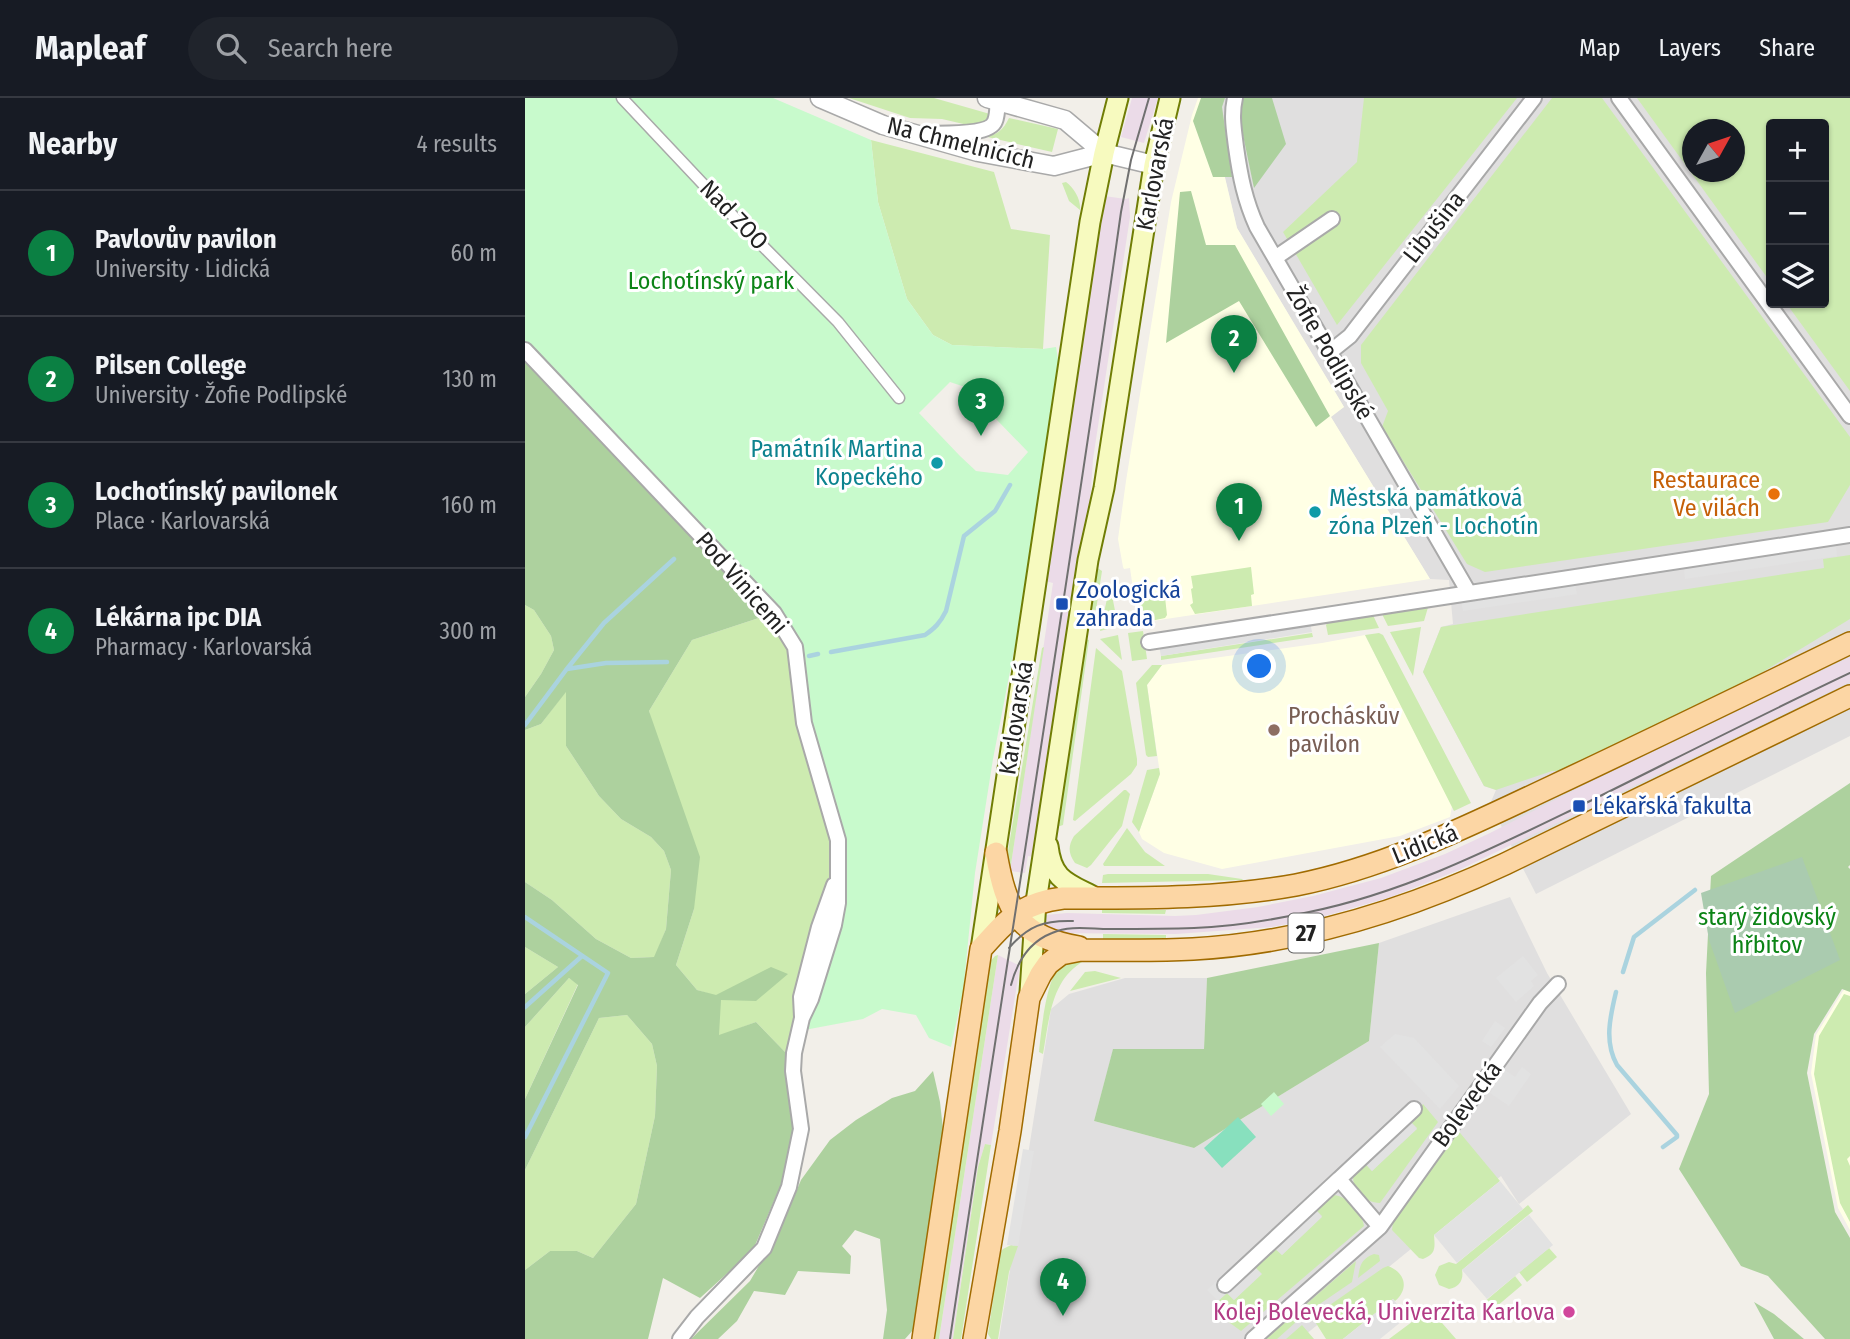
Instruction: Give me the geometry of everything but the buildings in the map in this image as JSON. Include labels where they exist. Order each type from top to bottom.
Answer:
[{"type":"main road","name":"Karlovarská","points":[[923,1339],[1090,222],[1118,98]]},
{"type":"main road","name":"Karlovarská","points":[[974,1339],[1010,1131],[1029,998],[1036,902],[1088,560],[1104,488],[1154,165],[1170,98]]},
{"type":"main road","points":[[1827,654],[1850,632]]},
{"type":"main road","name":"Lidická","points":[[981,949],[1006,921],[1036,902],[1063,898],[1246,893],[1298,884],[1387,860],[1461,830],[1850,643]]},
{"type":"main road","name":"Lidická","points":[[1095,950],[1194,949],[1252,943],[1344,925],[1410,904],[1505,864],[1850,696]]},
{"type":"main road","points":[[1047,831],[1050,861],[1054,871],[1061,879],[1095,898]]},
{"type":"main road","points":[[996,853],[1005,893],[1034,942],[1045,939],[1095,950]]},
{"type":"main road","name":"Karlovarská","points":[[1029,998],[1044,969],[1055,958],[1071,951],[1095,950]]},
{"type":"street","name":"Nad ZOO","points":[[622,98],[735,218],[838,321],[899,398]]},
{"type":"street","name":"Na Chmelnicích","points":[[820,98],[883,125],[978,152],[1054,166],[1104,153]]},
{"type":"street","name":"Žofie Podlipské","points":[[1235,98],[1232,112],[1241,181],[1248,207],[1469,593]]},
{"type":"street","name":"Libušina","points":[[1330,352],[1350,336],[1534,98]]},
{"type":"street","points":[[1619,98],[1850,416]]},
{"type":"street","name":"Na Chmelnicích","points":[[994,99],[1065,120],[1104,153],[1154,165]]},
{"type":"street","points":[[916,134],[973,132],[990,128],[995,122],[994,99]]},
{"type":"street","points":[[1275,258],[1332,219]]},
{"type":"street","name":"Pod Vinicemi","points":[[525,350],[774,613],[795,647],[804,723],[838,840],[838,903],[834,925],[793,1052],[801,1129],[789,1187],[764,1248],[697,1317],[680,1339]]},
{"type":"street","points":[[1149,642],[1850,535]]},
{"type":"street","name":"Bolevecká","points":[[1253,1339],[1380,1227],[1540,1003],[1558,984]]},
{"type":"street","name":"Bolevecká","points":[[1225,1285],[1414,1109]]},
{"type":"street","points":[[1339,1179],[1380,1227]]},
{"type":"shaded area","points":[[1132,98],[1158,98],[1144,143],[1121,137]]},
{"type":"shaded area","points":[[1198,98],[1206,98],[1237,228],[1344,407],[1331,417],[1430,579],[1146,622],[1137,617],[1130,568],[1123,567],[1118,539],[1171,202]]},
{"type":"shaded area","points":[[1206,98],[1850,98],[1850,736],[1536,894],[1490,804],[1496,790],[1484,786],[1423,672],[1441,627],[1453,624],[1449,580],[1430,579],[1330,416],[1344,407],[1237,228]]},
{"type":"shaded area","points":[[1104,196],[1129,198],[1130,217],[1093,459],[1090,505],[1034,857],[1028,856],[1025,873],[1010,871],[1053,583],[1045,581]]},
{"type":"shaded area","points":[[1836,546],[1837,556],[1685,579],[1684,569]]},
{"type":"shaded area","points":[[1575,584],[1577,594],[1463,611],[1461,601]]},
{"type":"shaded area","points":[[1310,622],[1312,632],[1161,656],[1159,645]]},
{"type":"shaded area","points":[[1365,635],[1452,806],[1450,817],[1400,836],[1222,869],[1164,853],[1142,839],[1139,832],[1160,774],[1147,685],[1162,665]]},
{"type":"shaded area","points":[[1850,657],[1850,682],[1459,870],[1391,897],[1318,918],[1272,927],[1176,934],[1042,933],[1045,915],[1196,915],[1313,896],[1381,878],[1445,854],[1490,833]]},
{"type":"shaded area","points":[[1510,897],[1547,973],[1631,1114],[1519,1204],[1501,1176],[1300,1339],[999,1339],[1051,1009],[1069,994],[1125,978],[1207,978],[1204,1049],[1113,1050],[1094,1121],[1194,1148],[1369,1041],[1379,943]]},
{"type":"shaded area","points":[[998,955],[1020,966],[991,1145],[985,1144],[978,1167],[953,1339],[939,1339]]},
{"type":"shaded area","points":[[1523,956],[1538,975],[1531,981],[1534,986],[1516,1002],[1496,978]]},
{"type":"shaded area","points":[[1850,985],[1850,1230],[1838,1208],[1811,1073],[1816,1035],[1843,991]]},
{"type":"shaded area","points":[[1495,1021],[1505,1028],[1491,1047],[1482,1041]]},
{"type":"shaded area","points":[[1395,1034],[1414,1038],[1459,1086],[1440,1109],[1380,1047]]},
{"type":"shaded area","points":[[1522,1067],[1531,1074],[1509,1106],[1490,1093],[1505,1070],[1515,1077]]},
{"type":"shaded area","points":[[1399,1110],[1417,1129],[1372,1171],[1354,1152]]},
{"type":"shaded area","points":[[1023,1149],[1034,1151],[1018,1246],[1007,1245]]},
{"type":"shaded area","points":[[1500,1181],[1523,1209],[1457,1263],[1434,1235]]},
{"type":"shaded area","points":[[1305,1198],[1322,1217],[1282,1255],[1274,1248],[1255,1267],[1262,1274],[1234,1300],[1227,1293],[1218,1301],[1207,1290]]},
{"type":"shaded area","points":[[1529,1215],[1553,1245],[1487,1299],[1462,1270]]},
{"type":"shaded area","points":[[1393,1299],[1407,1317],[1380,1339],[1343,1339]]},
{"type":"green space","name":"Lochotínský park","points":[[525,98],[773,98],[871,140],[878,202],[907,299],[933,335],[952,345],[1043,349],[1056,347],[1059,366],[1020,620],[993,759],[975,873],[963,992],[951,1047],[929,1038],[916,1015],[882,1009],[863,1019],[799,1031],[836,891],[838,840],[804,723],[795,647],[774,613],[525,350]],"holes":[[[950,382],[965,387],[1028,452],[1008,475],[976,471],[919,413]]]},
{"type":"green space","points":[[849,98],[934,98],[990,114],[984,122],[972,126],[942,119],[910,118]]},
{"type":"green space","points":[[1201,98],[1225,98],[1222,107],[1232,177],[1213,177],[1193,121]]},
{"type":"green space","points":[[1244,98],[1272,98],[1286,144],[1254,188],[1238,111]]},
{"type":"green space","points":[[1364,98],[1517,98],[1337,325],[1283,232],[1357,162]]},
{"type":"green space","points":[[1552,98],[1602,98],[1850,437],[1850,485],[1828,522],[1485,572],[1467,564],[1382,427],[1388,411],[1361,363],[1361,345]]},
{"type":"green space","points":[[1637,98],[1850,98],[1850,391],[1790,308],[1829,308],[1829,119],[1766,119],[1766,276],[1698,182],[1745,182],[1745,119],[1682,119],[1682,160]]},
{"type":"green space","points":[[1009,118],[1058,129],[1052,152],[983,136],[999,132]]},
{"type":"green space","points":[[871,140],[994,172],[1011,229],[1050,235],[1043,349],[952,345],[933,335],[907,299],[878,202]]},
{"type":"green space","points":[[1066,182],[1076,194],[1080,210],[1069,201],[1062,183]]},
{"type":"green space","points":[[1191,191],[1206,245],[1235,245],[1330,416],[1316,427],[1239,301],[1166,343],[1180,192]]},
{"type":"green space","points":[[525,350],[774,613],[692,640],[649,711],[700,857],[694,909],[676,965],[697,990],[716,995],[771,967],[788,974],[756,1001],[721,1000],[719,1035],[756,1022],[786,1053],[794,1130],[783,1180],[753,1250],[700,1298],[663,1278],[648,1339],[525,1339],[525,1270],[550,1251],[577,1251],[593,1258],[636,1204],[655,1116],[657,1066],[652,1044],[627,1015],[599,1018],[525,1170],[525,1099],[578,985],[569,978],[525,1027],[525,994],[558,967],[525,947],[525,882],[552,900],[596,939],[631,958],[654,957],[666,929],[671,870],[664,851],[651,837],[621,819],[599,796],[566,746],[566,692],[541,724],[525,730],[525,697],[554,650],[551,636],[534,610],[525,605]]},
{"type":"green space","points":[[1850,555],[1850,619],[1720,698],[1569,771],[1552,771],[1496,790],[1484,786],[1423,672],[1441,627],[1824,568],[1823,559]]},
{"type":"green space","points":[[1096,567],[1102,571],[1096,610],[1089,609]]},
{"type":"green space","points":[[1251,567],[1254,594],[1251,595],[1252,606],[1195,614],[1190,605],[1193,603],[1191,576]]},
{"type":"green space","points":[[1110,585],[1118,626],[1100,631]]},
{"type":"green space","points":[[1162,594],[1162,597],[1165,597],[1165,618],[1146,622],[1139,619],[1135,599]]},
{"type":"green space","points":[[1429,604],[1424,621],[1388,626],[1381,612]]},
{"type":"green space","points":[[525,605],[534,610],[551,636],[554,650],[525,697]]},
{"type":"green space","points":[[774,613],[795,647],[838,840],[838,876],[794,1053],[786,1053],[756,1022],[719,1036],[716,996],[697,990],[676,965],[694,909],[649,711],[692,640]]},
{"type":"green space","points":[[1372,613],[1379,628],[1328,635],[1326,625],[1329,621]]},
{"type":"green space","points":[[1421,627],[1413,676],[1390,632]]},
{"type":"green space","points":[[1143,631],[1147,659],[1132,661],[1128,633]]},
{"type":"green space","points":[[1312,633],[1313,637],[1161,660],[1161,656]]},
{"type":"green space","points":[[1118,635],[1122,660],[1100,639]]},
{"type":"green space","points":[[1365,635],[1383,635],[1471,803],[1454,811]]},
{"type":"green space","points":[[1084,639],[1089,640],[1063,825],[1058,826]]},
{"type":"green space","points":[[1044,647],[1010,871],[1006,863]]},
{"type":"green space","points":[[1096,648],[1122,671],[1137,765],[1131,774],[1075,821],[1073,820]]},
{"type":"green space","points":[[1152,665],[1162,665],[1147,685],[1157,756],[1148,757],[1136,683]]},
{"type":"green space","points":[[566,691],[566,746],[599,796],[621,819],[651,837],[664,851],[671,870],[666,929],[655,957],[631,958],[596,939],[552,900],[525,882],[525,730],[541,724]]},
{"type":"green space","points":[[1159,768],[1160,774],[1139,832],[1132,822],[1147,770]]},
{"type":"green space","points":[[1850,783],[1850,992],[1842,989],[1814,1034],[1807,1073],[1835,1212],[1850,1238],[1850,1339],[1825,1339],[1768,1276],[1741,1266],[1679,1169],[1709,1094],[1706,973],[1711,876]]},
{"type":"green space","points":[[1124,790],[1130,794],[1122,826],[1091,865],[1087,868],[1075,863],[1070,849],[1074,836]]},
{"type":"green space","points":[[1127,828],[1145,852],[1165,866],[1104,866]]},
{"type":"green space","name":"starý židovský hřbitov","points":[[1802,857],[1840,960],[1735,1013],[1709,940],[1701,893]]},
{"type":"green space","points":[[1208,874],[1243,880],[1102,883],[1103,875]]},
{"type":"green space","points":[[1102,909],[1166,910],[1165,914],[1102,913]]},
{"type":"green space","points":[[1103,934],[1166,935],[1166,940],[1103,939]]},
{"type":"green space","points":[[1379,943],[1369,1041],[1194,1148],[1094,1121],[1113,1049],[1204,1049],[1207,978]]},
{"type":"green space","points":[[525,947],[558,967],[525,994]]},
{"type":"green space","points":[[998,955],[939,1339],[932,1339],[988,964]]},
{"type":"green space","points":[[1079,960],[1084,961],[1065,978],[1053,1002],[1043,1054],[1039,1052],[1050,985],[1058,969]]},
{"type":"green space","points":[[1095,971],[1121,978],[1070,991],[1085,972]]},
{"type":"green space","points":[[569,978],[578,984],[525,1099],[525,1027]]},
{"type":"green space","points":[[1844,994],[1850,996],[1850,1156],[1847,1159],[1850,1166],[1850,1222],[1840,1203],[1814,1074],[1819,1036]]},
{"type":"green space","points":[[627,1015],[652,1044],[657,1066],[655,1116],[636,1204],[593,1258],[577,1251],[550,1251],[525,1270],[525,1170],[599,1018]]},
{"type":"green space","points":[[933,1071],[943,1129],[913,1330],[905,1339],[883,1339],[887,1310],[880,1239],[855,1230],[842,1246],[851,1256],[850,1274],[798,1271],[785,1295],[754,1291],[737,1321],[718,1339],[691,1339],[750,1281],[781,1228],[801,1180],[830,1140],[892,1098],[915,1091]]},
{"type":"green space","points":[[1274,1092],[1284,1104],[1271,1116],[1261,1104]]},
{"type":"green space","points":[[1423,1104],[1438,1122],[1380,1203],[1364,1198],[1354,1185],[1353,1173],[1364,1162],[1372,1171],[1417,1128],[1409,1120]]},
{"type":"green space","points":[[1238,1117],[1256,1137],[1222,1168],[1204,1148]]},
{"type":"green space","points":[[1456,1128],[1500,1181],[1434,1235],[1432,1253],[1423,1259],[1419,1258],[1392,1230],[1393,1222]]},
{"type":"green space","points":[[985,1144],[991,1145],[961,1339],[953,1339],[978,1167]]},
{"type":"green space","points":[[1333,1195],[1344,1198],[1353,1205],[1364,1226],[1241,1331],[1219,1315],[1218,1301],[1227,1293],[1234,1300],[1261,1274],[1254,1267],[1275,1247],[1282,1255],[1322,1216],[1316,1210]]},
{"type":"green space","points":[[1528,1205],[1533,1211],[1462,1270],[1458,1285],[1449,1289],[1439,1285],[1435,1275],[1439,1266],[1449,1262],[1456,1264]]},
{"type":"green space","points":[[1011,1245],[1018,1246],[1009,1272],[998,1339],[991,1339],[988,1334],[1000,1253]]},
{"type":"green space","points":[[1549,1248],[1557,1257],[1527,1282],[1519,1272]]},
{"type":"green space","points":[[1374,1254],[1379,1255],[1380,1261],[1358,1278],[1362,1263]]},
{"type":"green space","points":[[1356,1261],[1352,1282],[1305,1314],[1277,1339],[1266,1339]]},
{"type":"green space","points":[[1388,1266],[1399,1273],[1404,1282],[1395,1301],[1393,1299],[1343,1339],[1326,1339],[1314,1316]]},
{"type":"green space","points":[[1515,1276],[1522,1285],[1490,1312],[1483,1303]]},
{"type":"green space","points":[[1754,1302],[1774,1314],[1804,1339],[1774,1339]]},
{"type":"green space","points":[[1424,1313],[1436,1316],[1456,1339],[1389,1339]]},
{"type":"green space","points":[[1302,1325],[1314,1339],[1286,1339]]},
{"type":"waterway","points":[[831,652],[925,635],[934,627],[946,611],[964,536],[995,511],[1010,485]]},
{"type":"waterway","points":[[525,725],[604,623],[674,559]]},
{"type":"waterway","points":[[809,656],[818,654]]},
{"type":"waterway","points":[[567,669],[606,663],[667,662]]},
{"type":"waterway","points":[[1623,972],[1634,937],[1695,890]]},
{"type":"waterway","points":[[525,917],[608,973],[525,1137]]},
{"type":"waterway","points":[[525,1007],[582,956]]},
{"type":"waterway","points":[[1616,992],[1609,1029],[1613,1056],[1617,1065],[1677,1135],[1663,1147]]},
{"type":"tram line","points":[[950,1339],[1121,212],[1131,160],[1149,98]]},
{"type":"tram line","points":[[1011,985],[1017,968],[1031,947],[1044,937],[1066,929],[1194,928],[1252,923],[1345,903],[1416,880],[1517,836],[1850,673]]},
{"type":"tram line","points":[[1009,948],[1023,934],[1037,926],[1073,921]]},
{"type":"place","name":"Pilsen College","points":[[1234,373]]},
{"type":"place","name":"Lochotínský pavilonek","points":[[981,436]]},
{"type":"place","name":"Památník Martina Kopeckého","points":[[937,463]]},
{"type":"place","name":"Restaurace Ve vilách","points":[[1774,494]]},
{"type":"place","name":"Městská památková zóna Plzeň - Lochotín","points":[[1315,512]]},
{"type":"place","name":"Pavlovův pavilon","points":[[1239,541]]},
{"type":"place","name":"Zoologická zahrada","points":[[1062,604]]},
{"type":"place","name":"Procháskův pavilon","points":[[1274,730]]},
{"type":"place","name":"Lékařská fakulta","points":[[1579,806]]},
{"type":"place","name":"Kolej Bolevecká, Univerzita Karlova","points":[[1569,1312]]},
{"type":"place","name":"Lékárna ipc DIA","points":[[1063,1316]]}]
